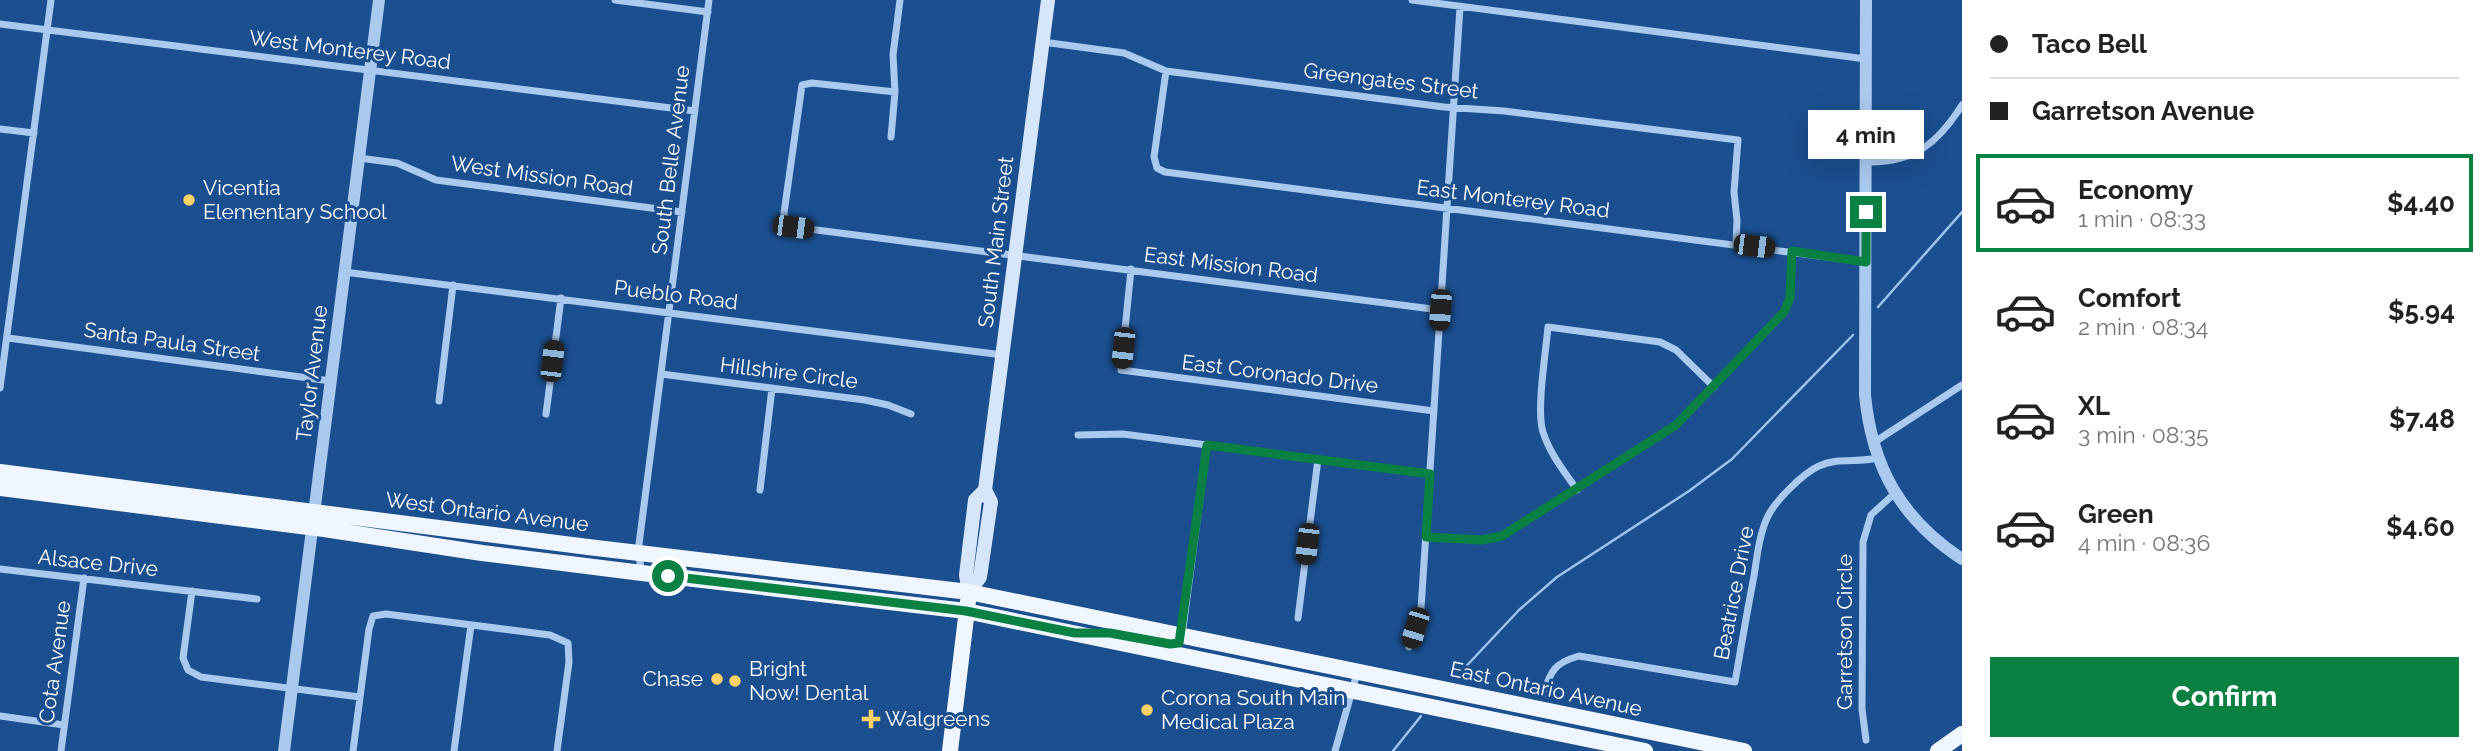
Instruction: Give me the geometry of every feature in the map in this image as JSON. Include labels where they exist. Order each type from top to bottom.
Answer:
[{"type":"main road","name":"South Main Street","points":[[950,751],[969,592],[966,575],[975,499],[985,490],[1048,0]]},
{"type":"main road","name":"West Ontario Avenue","points":[[0,472],[314,519],[482,553],[966,611]]},
{"type":"main road","name":"West Ontario Avenue","points":[[0,488],[638,552],[969,592]]},
{"type":"main road","name":"East Ontario Avenue","points":[[969,592],[1744,751]]},
{"type":"main road","name":"East Ontario Avenue","points":[[966,611],[1645,751]]},
{"type":"main road","points":[[1075,633],[1110,633],[1170,644],[1179,643],[1182,636]]},
{"type":"main road","points":[[1938,751],[1962,734]]},
{"type":"street","points":[[0,388],[51,0]]},
{"type":"street","name":"Taylor Avenue","points":[[284,751],[379,0]]},
{"type":"street","points":[[615,0],[708,12]]},
{"type":"street","name":"South Belle Avenue","points":[[642,573],[638,552],[709,0]]},
{"type":"street","points":[[891,137],[895,92],[893,55],[900,0]]},
{"type":"street","points":[[1412,0],[1866,59]]},
{"type":"street","points":[[1866,0],[1865,395],[1872,444],[1895,493],[1926,531],[1962,559]]},
{"type":"street","points":[[1409,648],[1421,609],[1460,7]]},
{"type":"street","name":"West Monterey Road","points":[[0,24],[695,111]]},
{"type":"street","name":"Greengates Street","points":[[1043,42],[1124,53],[1166,71],[1454,108],[1504,111],[1738,140],[1734,192],[1736,244]]},
{"type":"street","name":"East Monterey Road","points":[[1166,71],[1154,157],[1157,168],[1165,172],[1866,262]]},
{"type":"street","name":"East Mission Road","points":[[895,92],[812,83],[802,85],[784,213],[785,224],[1440,310]]},
{"type":"street","points":[[1867,162],[1902,158],[1924,148],[1945,130],[1962,105]]},
{"type":"street","points":[[0,129],[34,133]]},
{"type":"street","name":"West Mission Road","points":[[359,158],[397,163],[436,180],[682,212]]},
{"type":"street","points":[[1426,537],[1482,540],[1502,536],[1676,425],[1784,312],[1790,298],[1792,251]]},
{"type":"street","name":"East Coronado Drive","points":[[1132,270],[1121,370],[1434,411]]},
{"type":"street","name":"Pueblo Road","points":[[344,272],[1003,356]]},
{"type":"street","points":[[439,401],[453,285]]},
{"type":"street","points":[[546,414],[561,298]]},
{"type":"street","points":[[1577,490],[1552,453],[1542,430],[1548,327],[1660,342],[1676,350],[1714,387]]},
{"type":"street","name":"Santa Paula Street","points":[[8,338],[331,381]]},
{"type":"street","name":"Hillshire Circle","points":[[661,374],[865,400],[911,414]]},
{"type":"street","points":[[1872,444],[1962,385]]},
{"type":"street","points":[[760,490],[772,388]]},
{"type":"street","points":[[1078,435],[1123,433],[1430,474]]},
{"type":"street","points":[[1182,636],[1207,445]]},
{"type":"street","points":[[1297,618],[1318,458]]},
{"type":"street","name":"Beatrice Drive","points":[[1543,694],[1557,665],[1579,656],[1735,682],[1759,545],[1772,509],[1816,467],[1830,462],[1877,458]]},
{"type":"street","name":"Garretson Circle","points":[[1866,740],[1862,709],[1863,542],[1871,515],[1895,493]]},
{"type":"street","name":"Alsace Drive","points":[[0,569],[257,599]]},
{"type":"street","name":"Cota Avenue","points":[[61,751],[84,578]]},
{"type":"street","points":[[192,591],[183,658],[188,670],[201,677],[360,697]]},
{"type":"street","points":[[353,751],[373,616],[386,614],[550,635],[568,643],[569,662],[557,751]]},
{"type":"street","points":[[454,751],[471,625]]},
{"type":"street","points":[[1335,751],[1357,672]]},
{"type":"street","points":[[0,716],[64,724]]},
{"type":"waterway","points":[[1878,307],[1962,212]]},
{"type":"waterway","points":[[1457,676],[1519,610],[1557,577],[1689,491],[1732,459],[1853,335]]},
{"type":"waterway","points":[[1393,751],[1421,716]]},
{"type":"place","name":"Vicentia Elementary School","points":[[189,200]]},
{"type":"place","name":"Chase","points":[[717,679]]},
{"type":"place","name":"Bright Now! Dental","points":[[735,681]]},
{"type":"place","name":"Corona South Main Medical Plaza","points":[[1147,710]]},
{"type":"place","name":"Walgreens","points":[[871,719]]},
{"type":"route","points":[[668,576],[966,611],[1075,633],[1110,633],[1170,644],[1179,643],[1207,445],[1430,474],[1426,537],[1482,540],[1502,536],[1676,425],[1784,312],[1790,298],[1792,251],[1866,262],[1866,212]]}]
